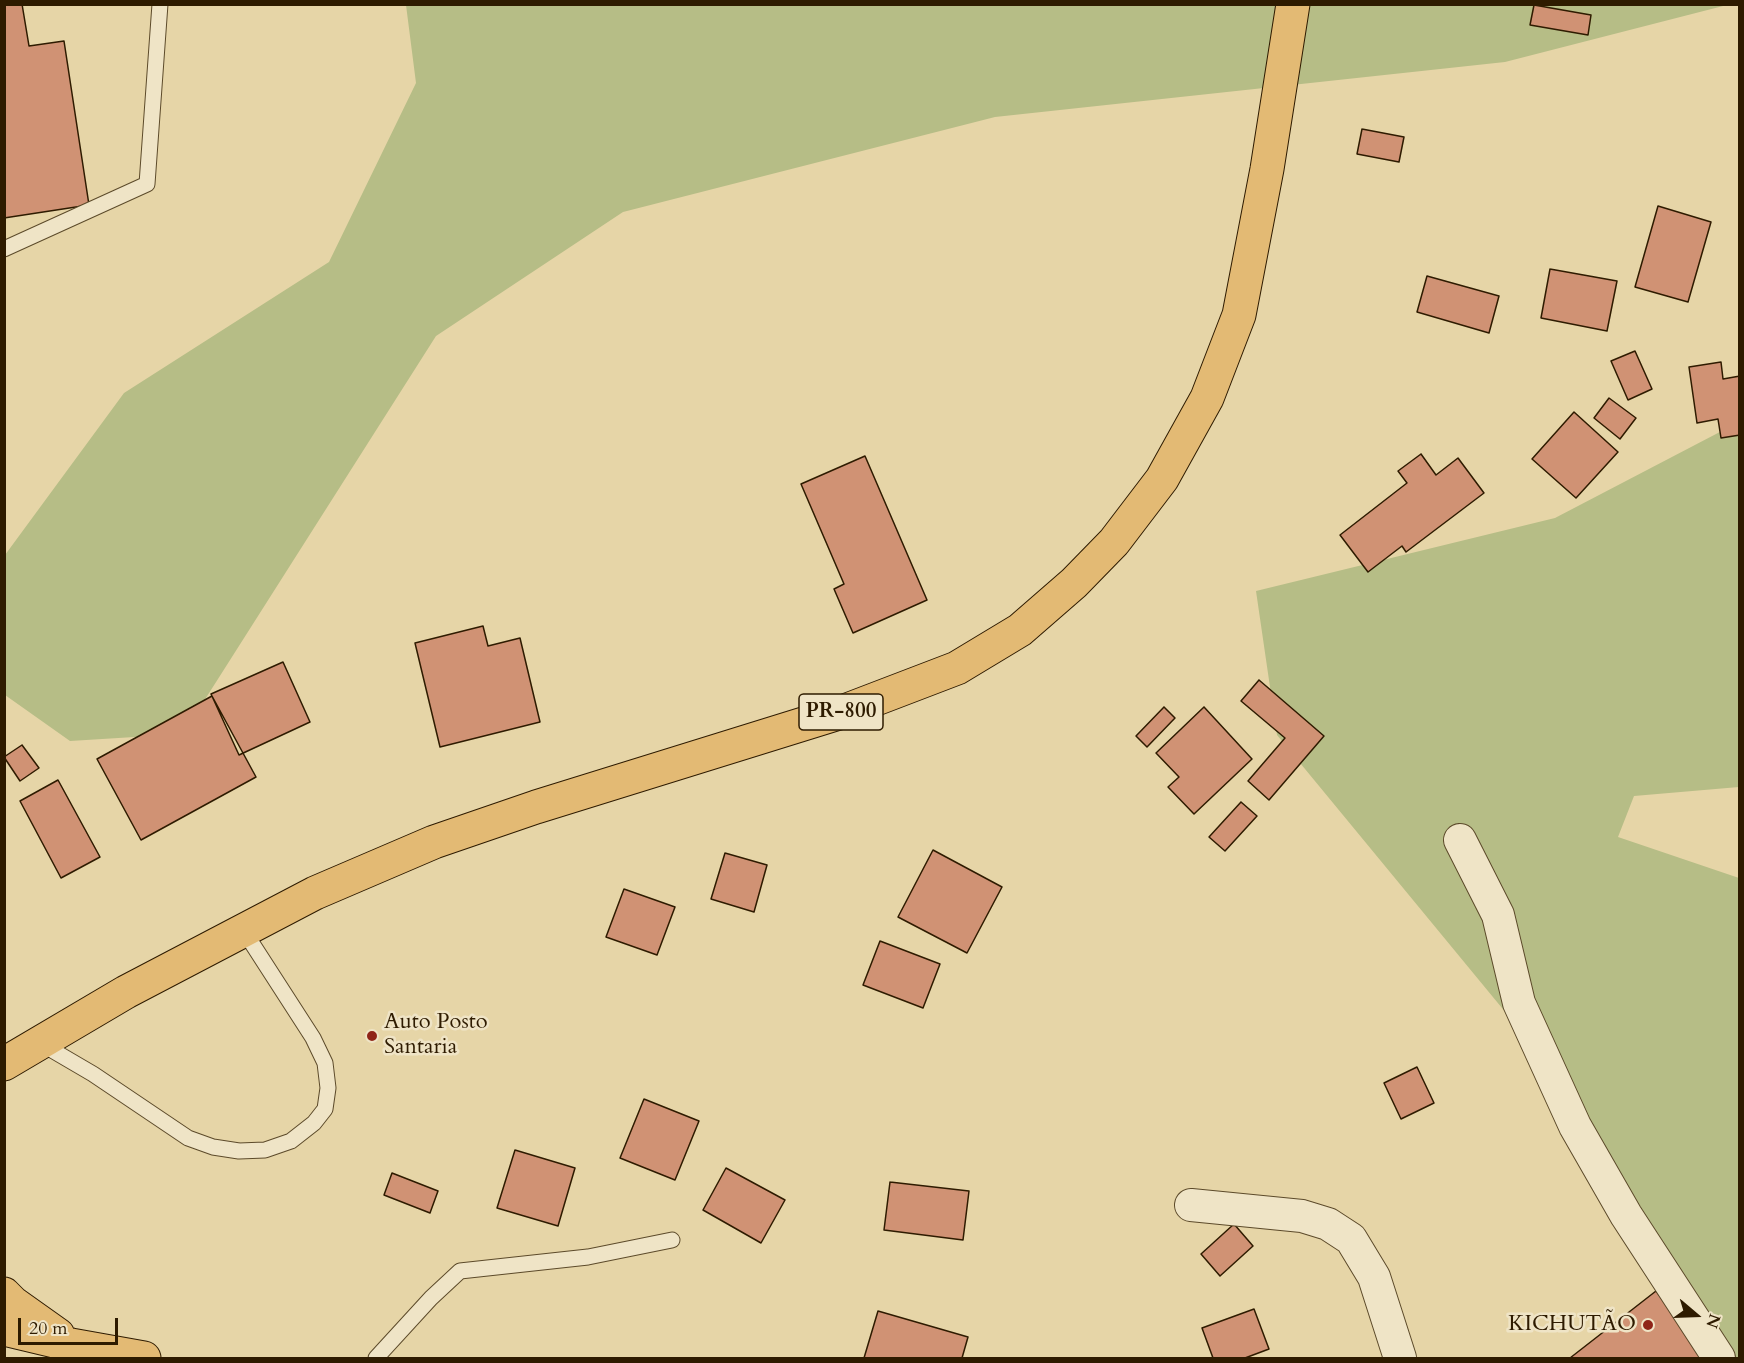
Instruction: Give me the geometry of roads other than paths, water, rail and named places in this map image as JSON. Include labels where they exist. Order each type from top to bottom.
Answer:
[{"type":"main road","name":"PR-800","points":[[15,1059],[126,992],[315,893],[434,842],[548,803],[842,712],[957,668],[1020,630],[1074,583],[1114,542],[1162,479],[1207,398],[1239,315],[1267,169],[1293,4]]},
{"type":"main road","points":[[4,1294],[71,1345]]},
{"type":"main road","points":[[4,1329],[144,1359]]},
{"type":"street","points":[[1460,840],[1498,915],[1519,1003],[1575,1126],[1626,1215],[1719,1359]]},
{"type":"street","points":[[1191,1205],[1302,1216],[1328,1224],[1351,1239],[1374,1277],[1400,1359]]},
{"type":"lane","points":[[4,249],[147,184],[160,4]]},
{"type":"lane","points":[[15,1059],[93,1074],[188,1138],[213,1147],[239,1151],[265,1150],[291,1141],[314,1123],[325,1110],[328,1088],[325,1063],[313,1038],[244,931]]},
{"type":"lane","points":[[376,1359],[431,1298],[460,1271],[588,1257],[672,1240]]},
{"type":"place","name":"Auto Posto Santaria","points":[[372,1036]]},
{"type":"place","name":"KICHUTÃO","points":[[1648,1325]]}]
